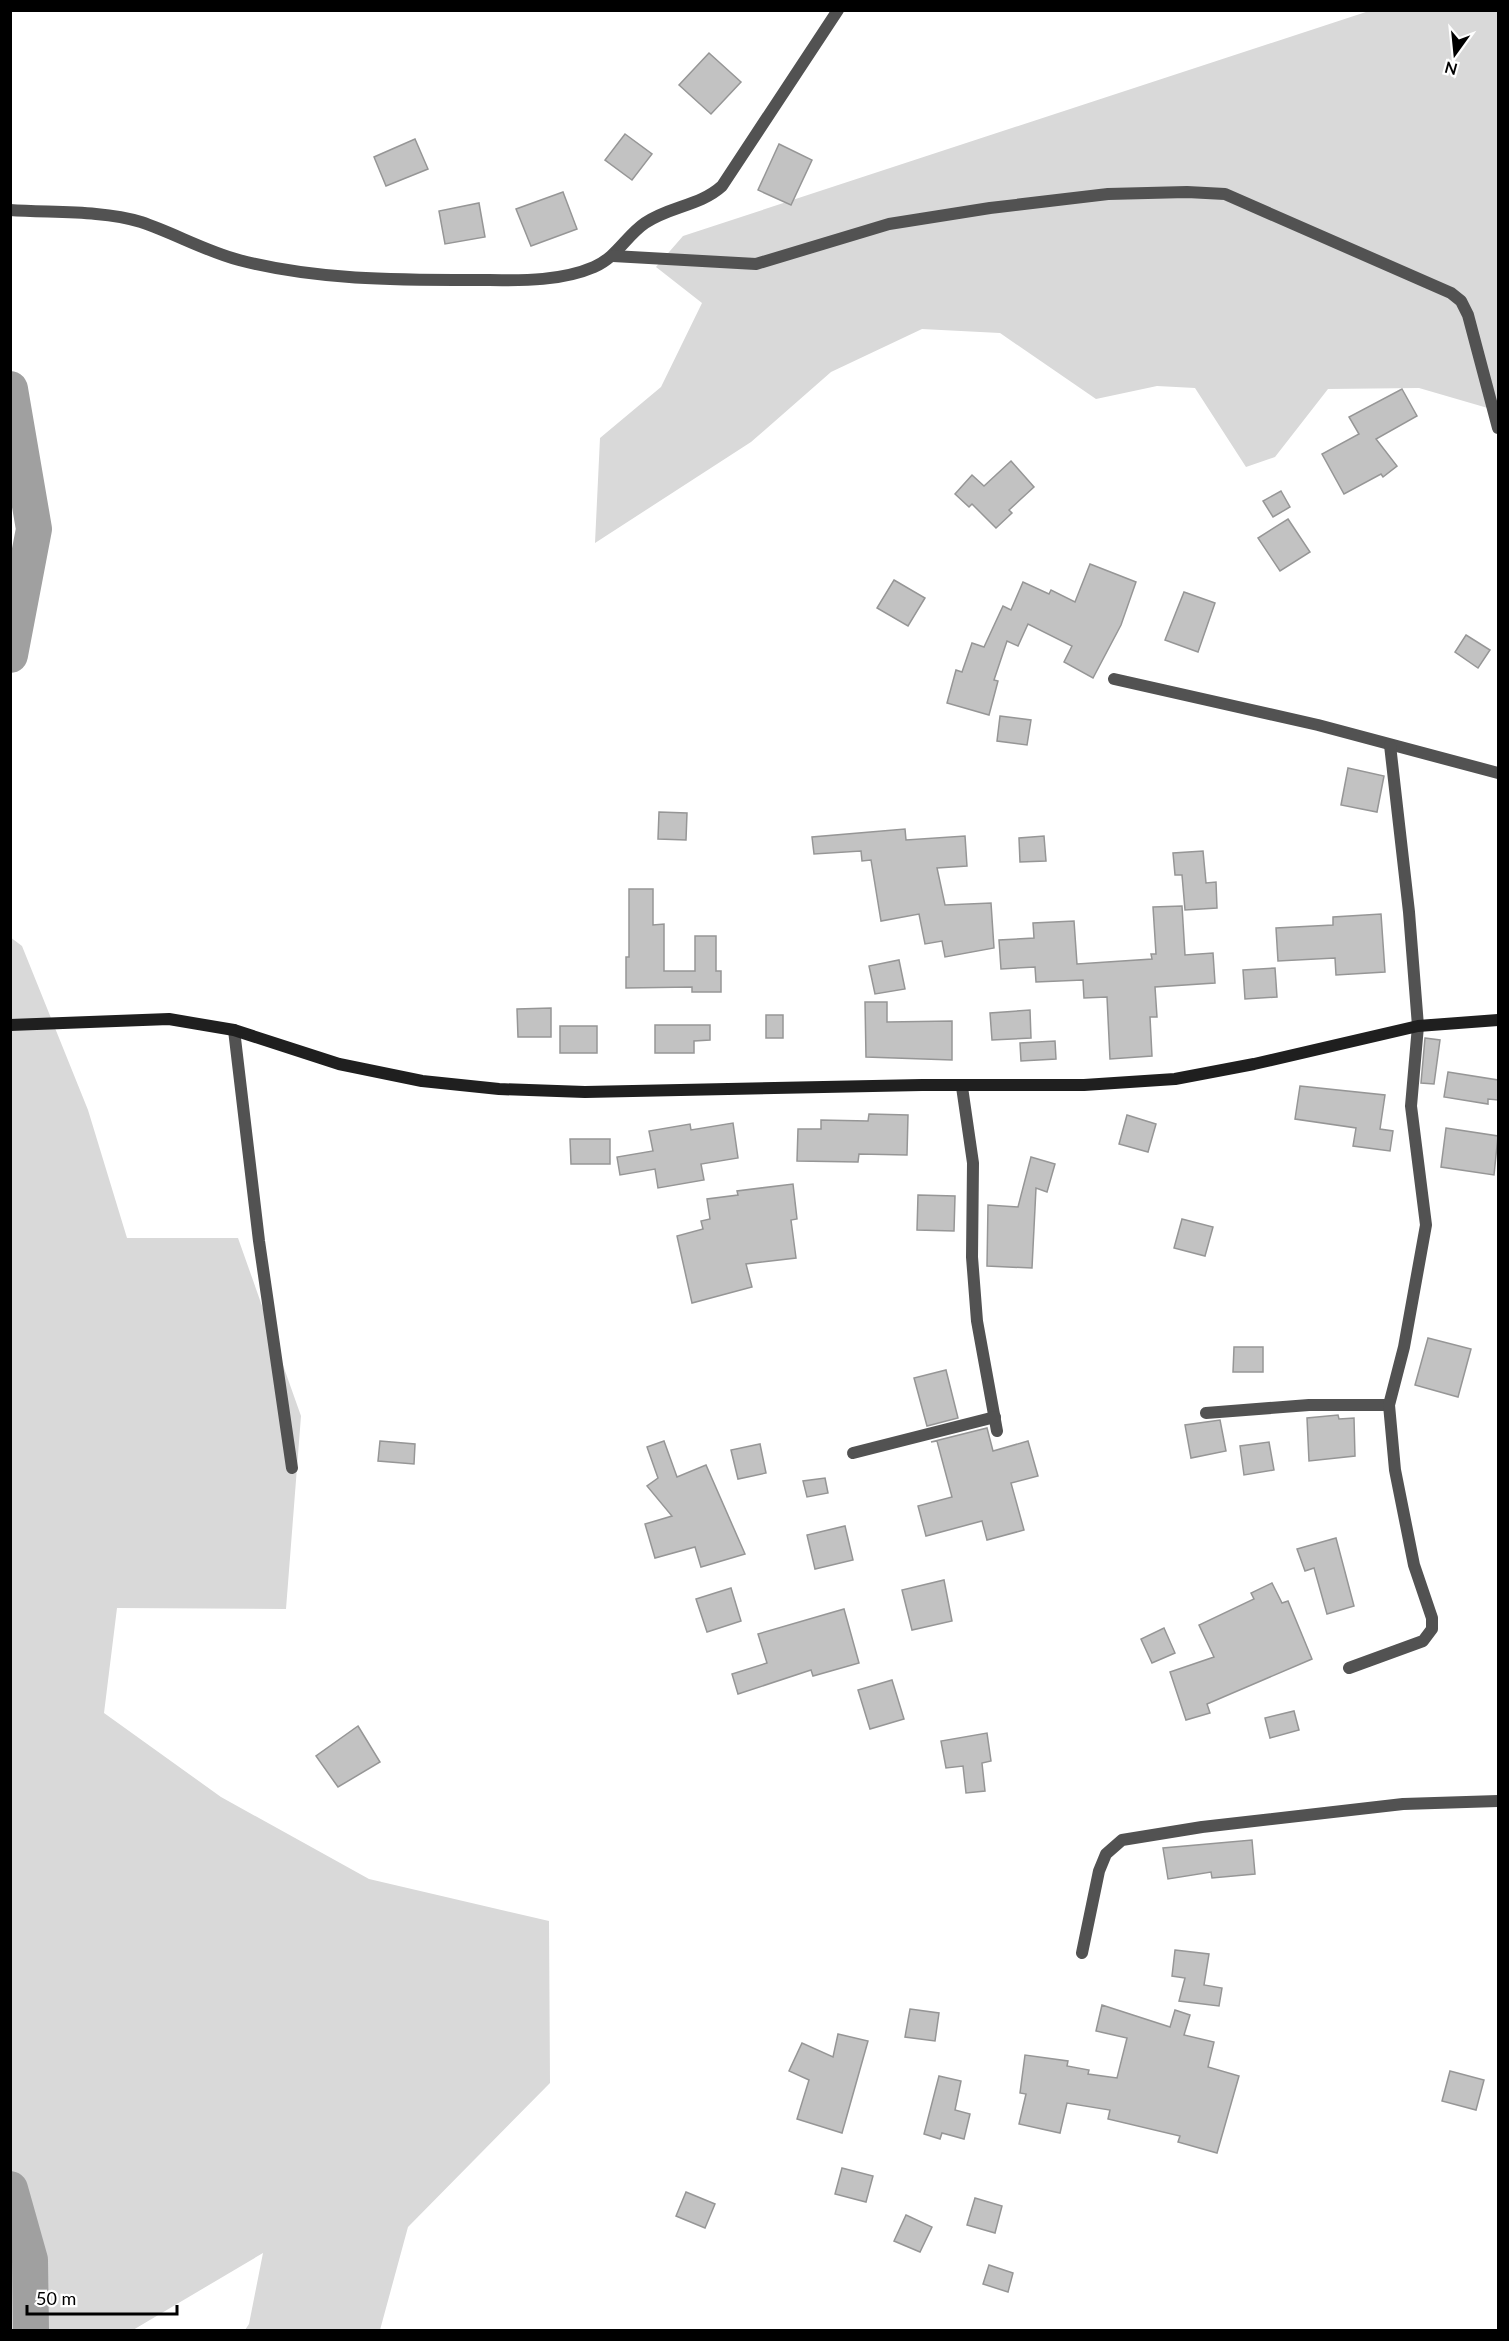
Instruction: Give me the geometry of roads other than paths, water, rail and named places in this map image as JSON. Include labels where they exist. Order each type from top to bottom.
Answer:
[{"type":"street","points":[[10,210],[113,216],[141,222],[236,259],[273,268],[322,274],[387,279],[528,280],[570,275],[595,267],[613,256],[646,222],[710,197],[722,186],[838,10]]},
{"type":"street","points":[[613,256],[756,264],[889,224],[979,210],[1108,194],[1187,192],[1225,194],[1456,297],[1468,315],[1498,428]]},
{"type":"street","points":[[1114,679],[1296,720],[1498,774]]},
{"type":"street","points":[[1349,1668],[1423,1641],[1432,1629],[1432,1618],[1414,1565],[1395,1470],[1389,1405],[1404,1347],[1426,1225],[1411,1106],[1418,1026],[1409,912],[1390,745]]},
{"type":"street","points":[[10,1025],[169,1019],[234,1030],[339,1064],[423,1081],[499,1089],[585,1092],[922,1085],[962,1087],[1084,1085],[1175,1079],[1254,1064],[1418,1026],[1498,1020]]},
{"type":"street","points":[[234,1030],[259,1241],[292,1468]]},
{"type":"street","points":[[962,1087],[973,1163],[972,1257],[977,1322],[997,1431]]},
{"type":"street","points":[[1206,1413],[1309,1405],[1389,1405]]},
{"type":"street","points":[[854,1454],[995,1418]]},
{"type":"street","points":[[1082,1953],[1099,1871],[1106,1854],[1122,1840],[1202,1827],[1403,1804],[1498,1801]]},
{"type":"waterway","points":[[10,389],[34,529],[10,655]]},
{"type":"waterway","points":[[10,2189],[30,2260],[31,2330]]}]
